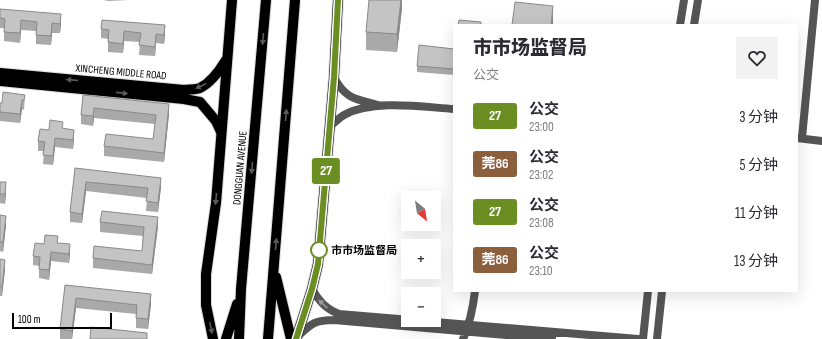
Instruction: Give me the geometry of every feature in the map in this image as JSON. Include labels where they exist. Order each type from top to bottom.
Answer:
[{"type":"main road","points":[[213,339],[206,305],[206,274],[216,203],[232,0]]},
{"type":"main road","name":"DONGGUAN AVENUE","points":[[239,339],[241,289],[266,0]]},
{"type":"main road","points":[[268,339],[295,0]]},
{"type":"main road","points":[[294,338],[312,289],[318,264],[334,77],[338,0]]},
{"type":"main road","name":"XINCHENG MIDDLE ROAD","points":[[0,73],[184,90],[200,88],[211,80],[219,72],[227,58]]},
{"type":"main road","name":"XINCHENG MIDDLE ROAD","points":[[0,81],[184,99],[200,102],[216,121],[221,132]]},
{"type":"main road","points":[[274,268],[294,338]]},
{"type":"main road","points":[[226,339],[241,289]]},
{"type":"street","points":[[680,24],[684,0]]},
{"type":"street","points":[[694,24],[698,0]]},
{"type":"street","points":[[815,0],[800,138],[822,141]]},
{"type":"street","points":[[334,77],[344,93],[353,98],[381,105],[453,109]]},
{"type":"street","points":[[330,126],[343,115],[354,110],[381,105]]},
{"type":"street","points":[[312,289],[317,299],[324,306],[339,314],[466,332],[638,339]]},
{"type":"street","points":[[466,332],[473,311],[475,292]]},
{"type":"street","points":[[643,339],[648,292]]},
{"type":"street","points":[[657,339],[662,292]]},
{"type":"street","points":[[294,338],[310,325],[320,320],[334,320],[552,339]]},
{"type":"building","points":[[369,0],[401,0],[397,34],[366,32]]},
{"type":"building","points":[[515,2],[553,6],[551,24],[512,24]]},
{"type":"building","points":[[0,9],[61,14],[60,24],[52,23],[51,36],[36,35],[37,22],[21,20],[20,33],[4,32],[5,19],[0,18]]},
{"type":"building","points":[[102,20],[165,25],[164,35],[156,34],[155,47],[139,45],[141,33],[124,31],[123,44],[108,42],[109,30],[101,29]]},
{"type":"building","points":[[459,20],[481,22],[481,24],[458,24]]},
{"type":"building","points":[[419,45],[453,49],[453,69],[417,66]]},
{"type":"building","points":[[3,92],[25,95],[24,100],[22,100],[20,114],[0,112],[0,103],[2,103]]},
{"type":"building","points":[[83,95],[169,104],[164,153],[104,146],[106,134],[153,139],[156,115],[94,108],[93,116],[81,115]]},
{"type":"building","points":[[50,120],[63,122],[62,128],[74,130],[73,140],[55,138],[53,156],[43,155],[45,142],[38,141],[40,129],[49,130]]},
{"type":"building","points":[[75,168],[161,178],[158,203],[146,201],[148,188],[86,182],[82,214],[70,212]]},
{"type":"building","points":[[0,182],[6,182],[5,194],[0,194]]},
{"type":"building","points":[[102,211],[158,217],[152,265],[93,258],[94,246],[142,251],[144,227],[100,222]]},
{"type":"building","points":[[0,215],[6,216],[3,242],[0,242]]},
{"type":"building","points":[[45,235],[58,236],[57,243],[70,244],[69,254],[51,252],[49,270],[39,269],[40,257],[33,256],[35,243],[44,244]]},
{"type":"building","points":[[0,259],[5,260],[2,287],[0,286]]},
{"type":"building","points":[[65,285],[151,294],[148,319],[136,318],[137,305],[76,298],[72,331],[60,329]]},
{"type":"building","points":[[91,327],[147,333],[147,339],[90,339]]},
{"type":"bus line","name":"27","points":[[296,339],[312,289],[318,264],[334,77],[338,0]]},
{"type":"place","name":"市市场监督局","points":[[319,250]]}]
